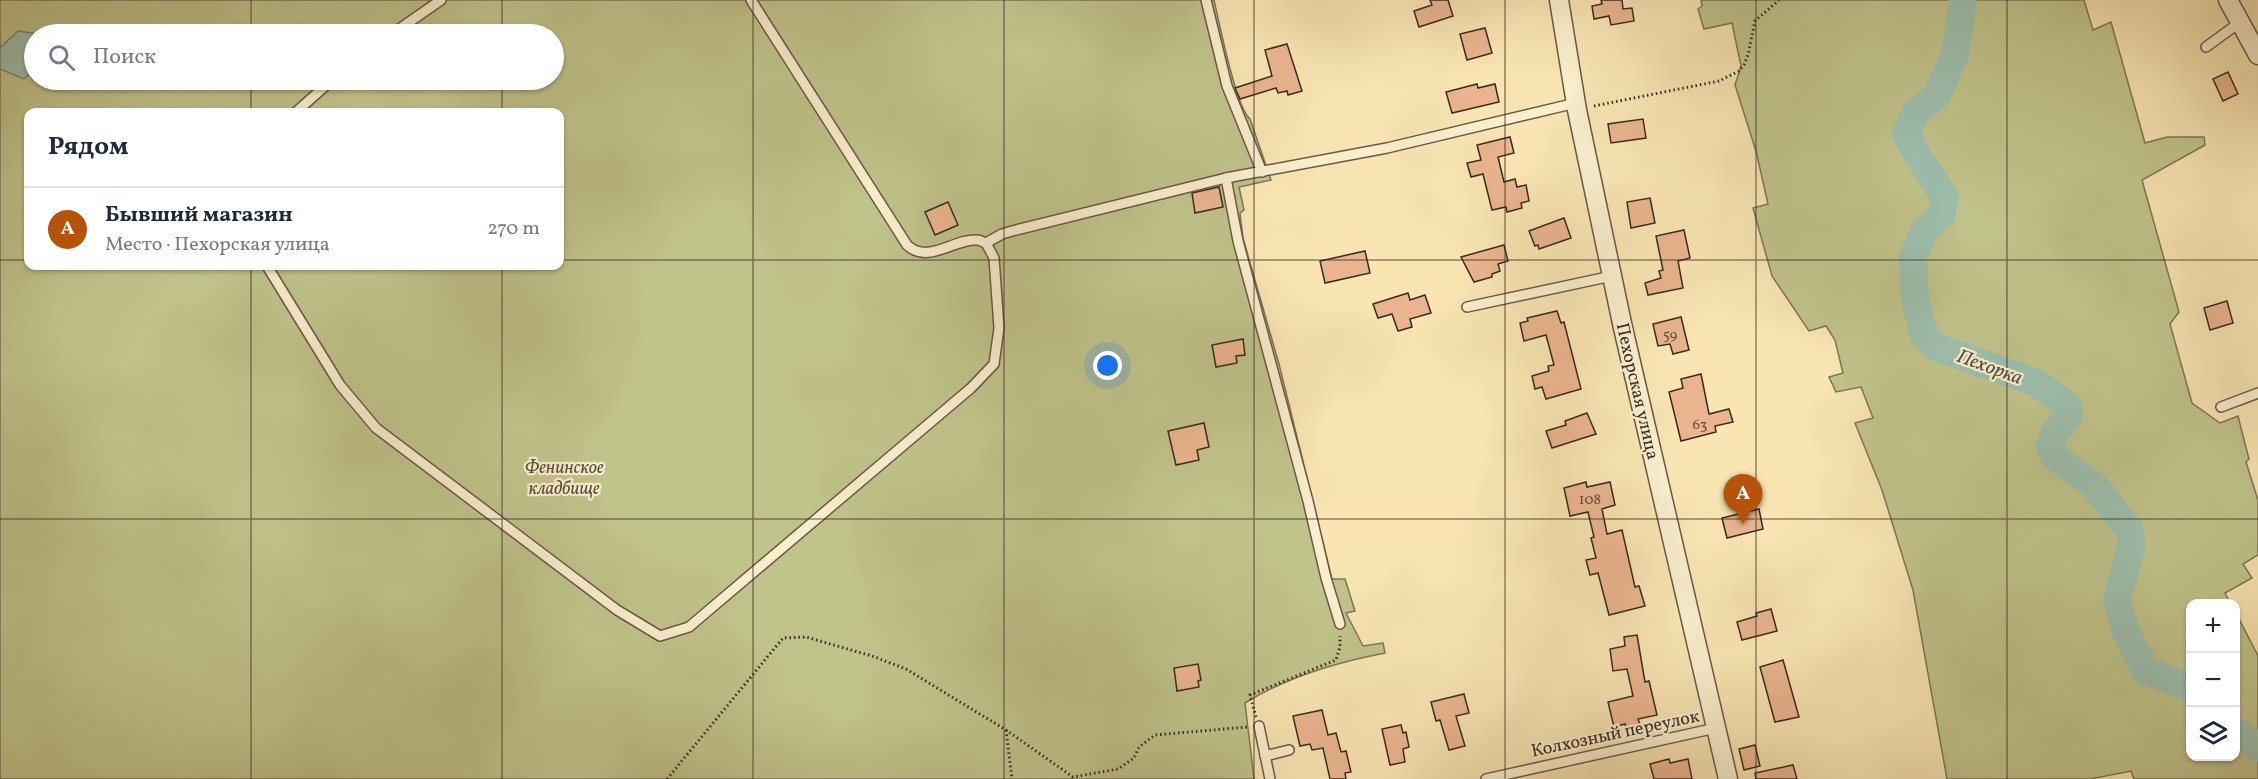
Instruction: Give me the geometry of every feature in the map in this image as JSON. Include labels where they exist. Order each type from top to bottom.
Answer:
[{"type":"street","name":"Пехорская улица","points":[[1559,0],[1576,106],[1612,276],[1728,779]]},
{"type":"street","points":[[2228,0],[2256,46]]},
{"type":"lane","points":[[406,24],[441,0]]},
{"type":"lane","points":[[269,270],[340,385],[376,428],[617,610],[660,636],[689,627],[971,388],[994,364],[999,328],[994,258],[986,243],[976,240],[923,254],[912,250],[907,245],[751,0]]},
{"type":"lane","points":[[1206,0],[1227,86],[1262,172]]},
{"type":"lane","points":[[2206,47],[2240,23]]},
{"type":"lane","points":[[300,108],[321,90]]},
{"type":"lane","points":[[986,243],[1002,234],[1226,178],[1387,148],[1576,106]]},
{"type":"lane","points":[[1226,178],[1238,241],[1340,624]]},
{"type":"lane","points":[[1467,307],[1612,276]]},
{"type":"lane","points":[[2222,407],[2258,393]]},
{"type":"lane","points":[[1259,726],[1270,779]]},
{"type":"lane","name":"Колхозный переулок","points":[[1486,779],[1716,728]]},
{"type":"lane","points":[[1265,756],[1289,750]]},
{"type":"path","points":[[1576,106],[1719,81],[1739,71],[1748,55],[1755,21],[1779,0]]},
{"type":"path","points":[[667,779],[783,638],[806,637],[906,669],[1006,730],[1073,777],[1118,769],[1134,758],[1139,747],[1155,735],[1259,726],[1250,695],[1336,660],[1340,647],[1340,624]]},
{"type":"path","points":[[1006,730],[1012,779]]},
{"type":"green space","name":"Фенинское кладбище","points":[[0,0],[1214,0],[1239,99],[1250,119],[1271,180],[1239,187],[1244,210],[1240,213],[1243,238],[1279,364],[1332,579],[1345,579],[1355,611],[1346,613],[1363,646],[1383,643],[1385,653],[1349,661],[1295,678],[1245,703],[1254,779],[0,779]]},
{"type":"green space","points":[[1701,0],[2084,0],[2093,30],[2111,22],[2145,143],[2167,137],[2204,137],[2205,145],[2142,180],[2179,312],[2170,324],[2192,403],[2220,423],[2238,416],[2249,459],[2246,462],[2258,500],[2258,555],[2243,564],[2252,578],[2225,593],[2228,599],[2186,599],[2186,761],[2240,761],[2240,621],[2258,656],[2258,779],[2134,779],[2131,771],[2090,779],[1947,779],[1913,590],[1882,490],[1855,423],[1873,418],[1861,387],[1836,392],[1829,377],[1843,373],[1835,340],[1826,326],[1809,331],[1772,276],[1753,208],[1768,204],[1756,151],[1735,85],[1741,66],[1732,23],[1704,29],[1698,9],[1702,6]]},
{"type":"shaded area","points":[[18,31],[24,32],[24,79],[0,69],[0,48]]},
{"type":"building","points":[[1430,0],[1448,0],[1453,16],[1419,27],[1414,11],[1432,5]]},
{"type":"building","points":[[1601,0],[1622,0],[1623,9],[1632,8],[1634,21],[1611,25],[1609,16],[1594,19],[1592,6],[1602,4]]},
{"type":"building","points":[[1485,28],[1492,53],[1467,60],[1460,34]]},
{"type":"building","points":[[1287,44],[1302,91],[1288,95],[1287,91],[1278,93],[1276,88],[1240,99],[1235,88],[1272,76],[1265,50]]},
{"type":"building","points":[[2228,72],[2238,94],[2223,101],[2213,79]]},
{"type":"building","points":[[1477,84],[1478,88],[1495,84],[1499,102],[1452,113],[1446,92]]},
{"type":"building","points":[[1643,119],[1646,138],[1611,143],[1608,124]]},
{"type":"building","points":[[1510,137],[1514,153],[1498,157],[1504,182],[1515,179],[1517,187],[1526,185],[1529,201],[1521,203],[1522,208],[1507,212],[1506,207],[1492,210],[1483,174],[1471,177],[1467,163],[1481,160],[1477,145]]},
{"type":"building","points":[[1219,187],[1223,207],[1195,213],[1192,193]]},
{"type":"building","points":[[1650,198],[1655,223],[1631,228],[1627,202]]},
{"type":"building","points":[[948,202],[958,225],[935,235],[925,212]]},
{"type":"building","points":[[1564,218],[1571,238],[1539,249],[1538,245],[1535,246],[1529,231]]},
{"type":"building","points":[[1684,230],[1690,258],[1678,261],[1683,288],[1648,295],[1645,283],[1661,278],[1659,271],[1663,270],[1656,236]]},
{"type":"building","points":[[1504,245],[1508,261],[1498,264],[1500,271],[1492,274],[1492,277],[1474,282],[1461,257]]},
{"type":"building","points":[[1365,251],[1370,273],[1325,283],[1320,261]]},
{"type":"building","points":[[1408,293],[1410,300],[1425,295],[1431,313],[1410,319],[1412,327],[1398,331],[1392,314],[1378,318],[1373,304]]},
{"type":"building","points":[[2227,301],[2233,323],[2210,330],[2204,308]]},
{"type":"building","points":[[1557,311],[1561,323],[1564,322],[1581,389],[1546,399],[1542,387],[1535,389],[1532,376],[1549,371],[1548,366],[1554,365],[1546,335],[1524,341],[1520,323],[1528,321],[1527,318]]},
{"type":"building","points":[[1681,317],[1689,350],[1673,354],[1670,344],[1658,346],[1653,324]]},
{"type":"building","points":[[1243,339],[1245,355],[1236,356],[1237,363],[1216,367],[1212,345]]},
{"type":"building","points":[[1701,374],[1709,414],[1729,409],[1733,422],[1715,426],[1716,432],[1681,441],[1669,392],[1683,388],[1681,379]]},
{"type":"building","points":[[1587,413],[1596,434],[1552,448],[1546,431],[1566,425],[1565,421]]},
{"type":"building","points":[[1204,423],[1209,447],[1197,450],[1199,460],[1176,465],[1168,431]]},
{"type":"building","points":[[1586,482],[1587,487],[1610,482],[1615,505],[1602,509],[1607,534],[1622,530],[1635,587],[1639,586],[1645,606],[1609,615],[1598,573],[1590,575],[1586,560],[1596,558],[1588,512],[1570,516],[1564,488]]},
{"type":"building","points":[[1759,509],[1763,529],[1727,538],[1722,518]]},
{"type":"building","points":[[1771,609],[1777,631],[1742,640],[1737,622]]},
{"type":"building","points":[[1637,635],[1645,682],[1649,681],[1657,715],[1638,719],[1640,725],[1626,728],[1625,724],[1614,727],[1608,702],[1633,696],[1627,669],[1613,671],[1610,649],[1625,646],[1624,637]]},
{"type":"building","points":[[1783,660],[1799,717],[1775,722],[1760,667]]},
{"type":"building","points":[[1198,664],[1201,680],[1198,681],[1199,687],[1177,691],[1174,668]]},
{"type":"building","points":[[1464,694],[1469,713],[1456,716],[1465,746],[1449,750],[1440,720],[1436,721],[1431,702]]},
{"type":"building","points":[[1322,710],[1328,735],[1336,733],[1341,752],[1346,751],[1351,772],[1345,773],[1346,779],[1330,779],[1323,748],[1312,750],[1310,744],[1300,746],[1293,716]]},
{"type":"building","points":[[1401,725],[1403,733],[1406,732],[1409,747],[1403,749],[1405,762],[1390,765],[1382,729]]},
{"type":"building","points":[[1755,745],[1760,766],[1744,770],[1739,749]]},
{"type":"building","points":[[1669,759],[1670,763],[1688,759],[1692,779],[1654,779],[1650,764]]},
{"type":"building","points":[[1793,765],[1797,779],[1756,779],[1755,773]]},
{"type":"waterway","name":"Пехорка","points":[[1963,0],[1955,55],[1936,96],[1916,112],[1906,134],[1945,198],[1941,215],[1924,231],[1913,258],[1915,299],[1924,335],[1936,347],[2037,383],[2068,406],[2069,416],[2054,434],[2050,446],[2055,457],[2094,485],[2130,531],[2132,544],[2117,599],[2125,629],[2145,670],[2186,686]]},
{"type":"waterway","name":"Пехорка","points":[[2240,734],[2258,748]]},
{"type":"place","name":"Бывший магазин","points":[[1743,524]]}]
